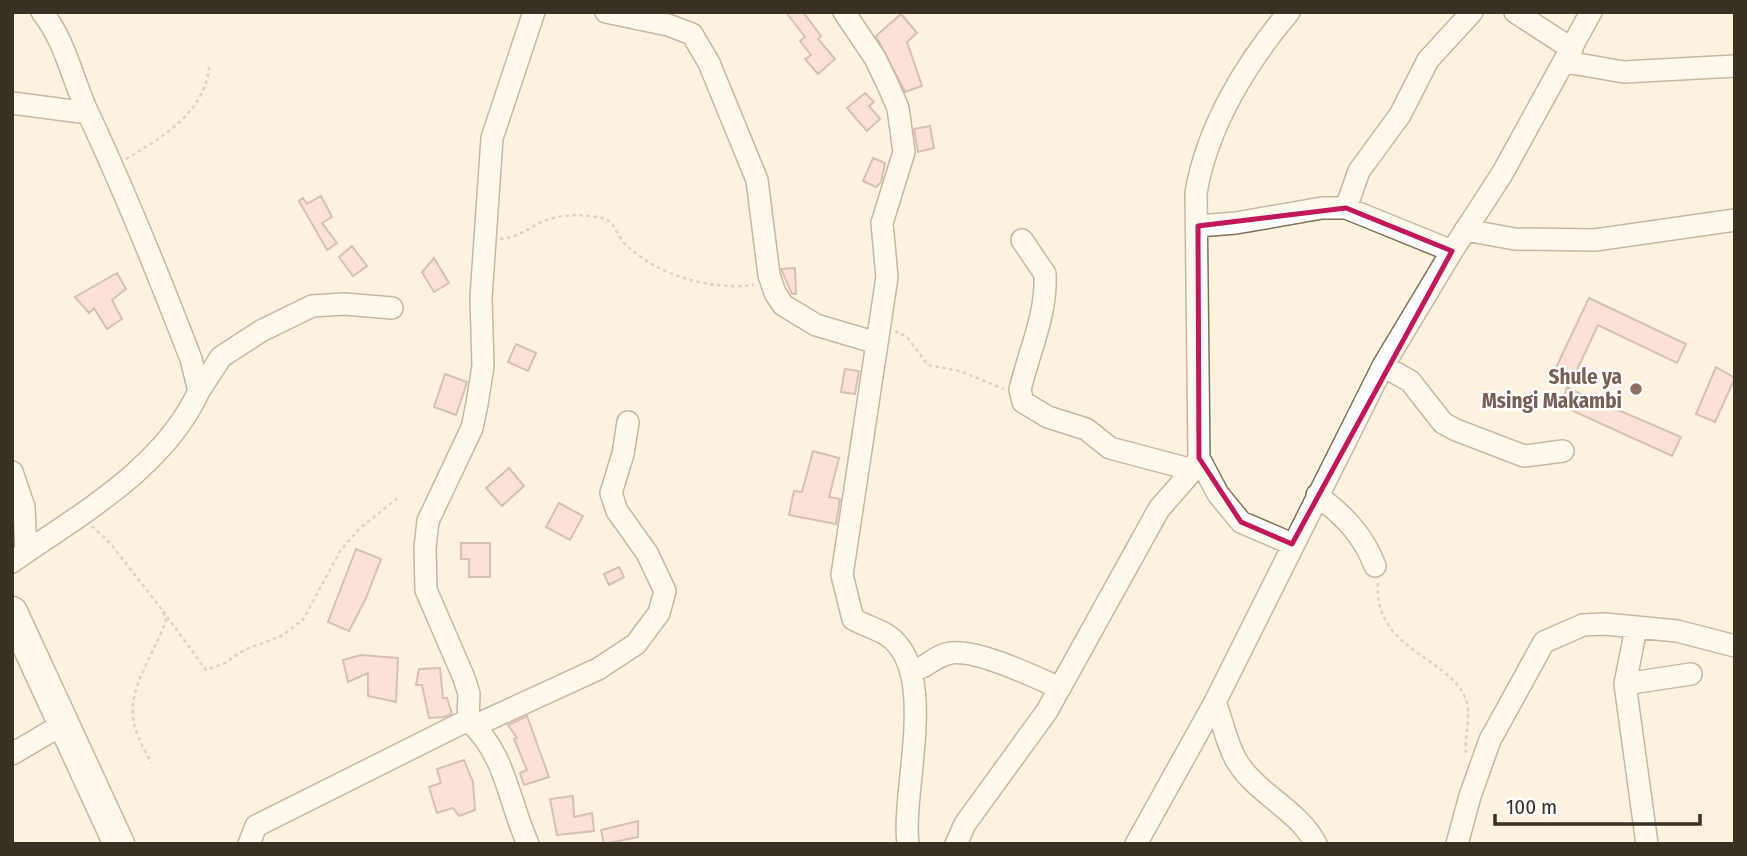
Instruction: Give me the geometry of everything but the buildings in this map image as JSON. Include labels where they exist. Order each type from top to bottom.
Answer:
[{"type":"highway","points":[[12,612],[119,844]]},
{"type":"street","points":[[42,12],[61,41],[88,113],[114,165],[191,359],[199,391]]},
{"type":"street","points":[[528,844],[500,762],[485,736],[471,723],[469,694],[464,678],[426,590],[425,548],[428,521],[472,428],[482,383],[484,240],[492,138],[534,12]]},
{"type":"street","points":[[606,12],[668,25],[692,34],[698,43],[737,127],[757,180],[772,283],[783,305],[816,324],[878,337]]},
{"type":"street","points":[[844,12],[875,58],[898,108],[903,132],[904,152],[882,223],[887,277],[842,575],[853,619],[888,636],[904,654],[912,671],[917,703],[908,844]]},
{"type":"street","points":[[1289,12],[1214,127],[1199,175],[1196,464],[1241,522],[1292,544]]},
{"type":"street","points":[[1346,208],[1359,172],[1407,104],[1428,60],[1472,12]]},
{"type":"street","points":[[1515,12],[1569,55],[1624,72],[1735,66]]},
{"type":"street","points":[[1136,844],[1216,702],[1292,544],[1384,366],[1452,251],[1502,174],[1591,12]]},
{"type":"street","points":[[12,103],[88,113]]},
{"type":"street","points":[[1198,226],[1266,219],[1301,211],[1346,208],[1452,251]]},
{"type":"street","points":[[1465,230],[1515,239],[1595,240],[1735,220]]},
{"type":"street","points":[[1023,240],[1045,274],[1045,279],[1042,313],[1020,396],[1033,409],[1086,429],[1110,448],[1196,464]]},
{"type":"street","points":[[19,557],[118,489],[163,442],[221,357],[261,331],[312,306],[344,304],[393,308]]},
{"type":"street","points":[[1384,366],[1410,381],[1443,423],[1456,430],[1524,456],[1563,451]]},
{"type":"street","points":[[249,844],[256,826],[471,723],[598,669],[636,644],[659,613],[665,591],[647,553],[617,511],[611,493],[623,454],[628,422]]},
{"type":"street","points":[[956,844],[965,824],[1021,749],[1060,688],[1159,509],[1196,464]]},
{"type":"street","points":[[12,472],[24,507],[19,557]]},
{"type":"street","points":[[1317,495],[1356,530],[1367,545],[1375,566]]},
{"type":"street","points":[[1457,844],[1490,740],[1544,642],[1583,625],[1677,631],[1735,646]]},
{"type":"street","points":[[1636,628],[1625,684],[1647,844]]},
{"type":"street","points":[[912,671],[922,669],[937,657],[954,652],[1000,663],[1060,688]]},
{"type":"street","points":[[1625,684],[1691,674]]},
{"type":"street","points":[[1216,702],[1235,758],[1263,789],[1291,812],[1317,844]]},
{"type":"street","points":[[12,754],[65,723]]},
{"type":"path","points":[[114,165],[159,139],[181,121],[200,94],[209,67]]},
{"type":"path","points":[[484,240],[521,235],[545,220],[560,216],[604,218],[613,223],[621,241],[631,249],[683,278],[713,285],[772,283]]},
{"type":"path","points":[[878,337],[904,334],[928,365],[960,371],[1020,396]]},
{"type":"path","points":[[78,516],[110,543],[206,670],[225,663],[244,650],[281,636],[303,620],[340,551],[359,529],[400,496]]},
{"type":"path","points":[[1375,566],[1380,606],[1394,631],[1414,652],[1457,684],[1464,695],[1469,708],[1466,757],[1476,779]]},
{"type":"path","points":[[151,763],[134,726],[131,708],[140,680],[163,631],[166,620],[163,611]]},
{"type":"highlighted area","points":[[1346,208],[1452,251],[1292,544],[1241,522],[1199,458],[1198,226]]},
{"type":"place","name":"Shule ya Msingi Makambi","points":[[1636,389]]}]
